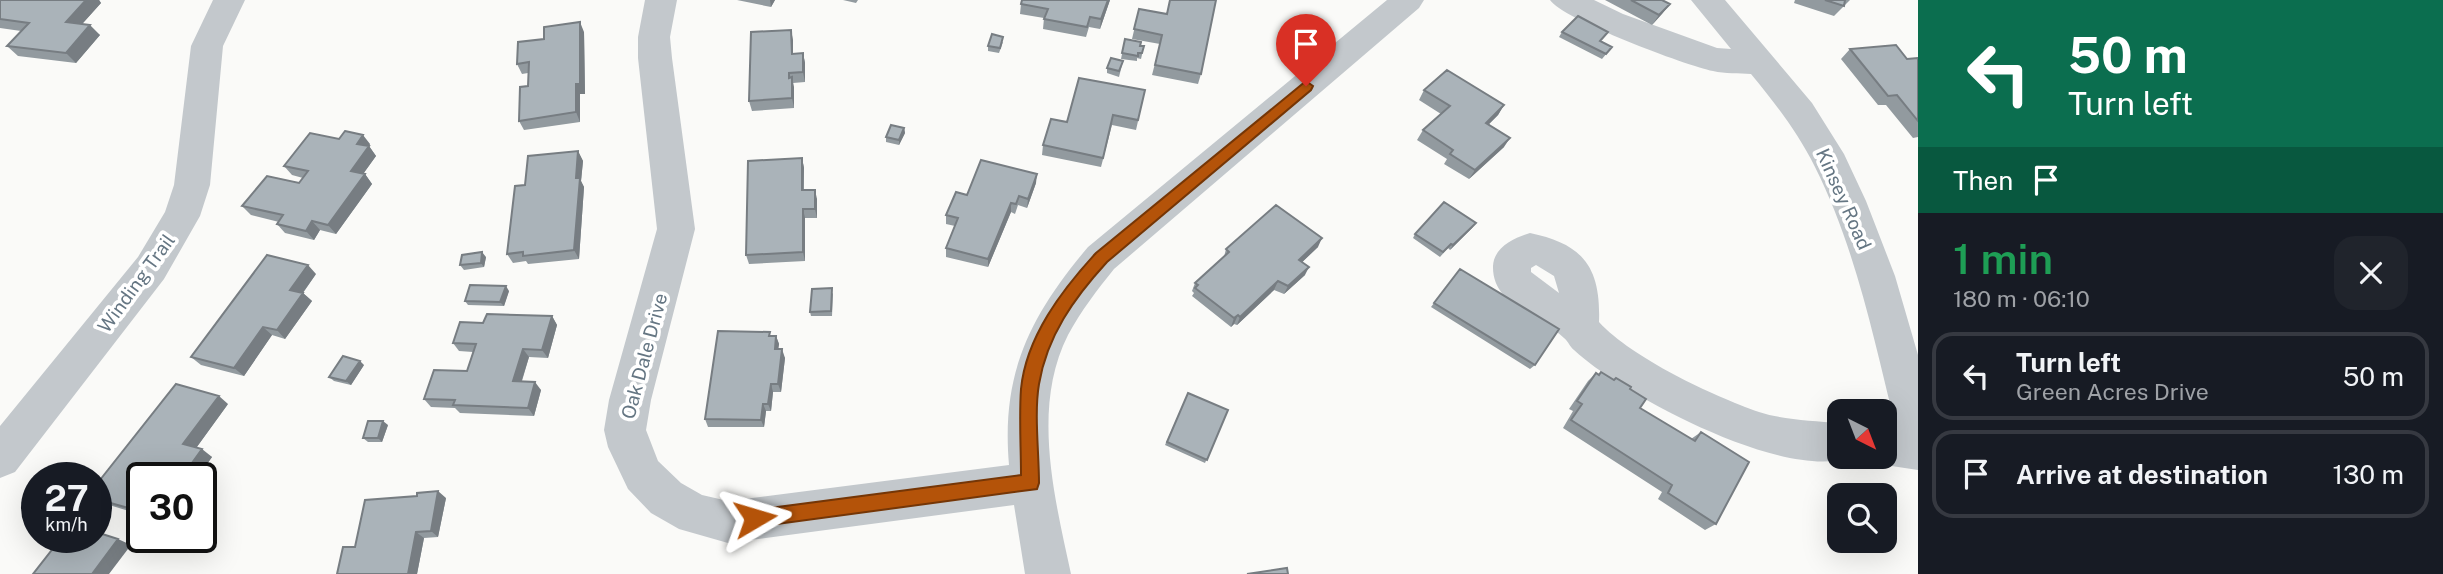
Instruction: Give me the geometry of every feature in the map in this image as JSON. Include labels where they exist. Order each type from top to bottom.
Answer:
[{"type":"street","name":"Winding Trail","points":[[0,457],[151,268],[182,216],[192,185],[207,46],[229,0]]},
{"type":"street","name":"Oak Dale Drive","points":[[662,0],[654,37],[655,58],[676,229],[630,400],[625,430],[629,447],[643,475],[666,498],[695,514],[728,522],[1030,483]]},
{"type":"street","points":[[1048,574],[1030,483],[1030,387],[1050,325],[1074,287],[1101,258],[1408,0]]},
{"type":"street","points":[[1566,0],[1612,22],[1715,60],[1761,62]]},
{"type":"street","name":"Kinsey Road","points":[[1707,0],[1761,62],[1810,129],[1858,222],[1875,272],[1918,431]]},
{"type":"street","points":[[1579,326],[1587,337],[1630,369],[1675,395],[1757,431],[1827,441]]},
{"type":"street","points":[[1897,447],[1918,450]]},
{"type":"building","points":[[0,0],[86,0],[66,22],[90,25],[66,53],[7,46],[29,23],[0,19]]},
{"type":"building","points":[[1022,0],[1108,0],[1101,19],[1090,17],[1087,27],[1044,19],[1048,9],[1021,4]]},
{"type":"building","points":[[1170,0],[1216,0],[1201,74],[1155,65],[1162,35],[1134,29],[1139,9],[1167,14]]},
{"type":"building","points":[[1631,0],[1662,0],[1670,4],[1659,15]]},
{"type":"building","points":[[1825,0],[1845,0],[1844,6]]},
{"type":"building","points":[[1578,16],[1608,32],[1600,41],[1612,47],[1606,54],[1562,32]]},
{"type":"building","points":[[580,22],[580,84],[576,84],[576,112],[519,121],[520,87],[528,86],[529,62],[517,64],[518,42],[544,39],[544,27]]},
{"type":"building","points":[[791,30],[792,54],[803,53],[803,72],[789,73],[789,78],[792,77],[792,98],[749,101],[751,32]]},
{"type":"building","points":[[992,34],[1003,37],[1000,48],[988,46]]},
{"type":"building","points":[[1125,39],[1141,42],[1140,46],[1144,46],[1142,53],[1138,53],[1138,56],[1122,53]]},
{"type":"building","points":[[1896,45],[1907,59],[1918,58],[1918,121],[1897,95],[1888,96],[1850,49]]},
{"type":"building","points":[[1111,58],[1123,61],[1119,71],[1107,68]]},
{"type":"building","points":[[1447,70],[1504,105],[1486,123],[1510,138],[1475,170],[1450,154],[1453,150],[1423,130],[1450,106],[1424,90]]},
{"type":"building","points":[[1079,78],[1145,90],[1138,120],[1113,115],[1103,158],[1043,145],[1051,119],[1067,122]]},
{"type":"building","points":[[891,125],[904,128],[899,140],[886,137]]},
{"type":"building","points":[[345,131],[363,135],[357,144],[369,146],[351,171],[365,174],[328,225],[312,221],[306,231],[277,224],[283,215],[242,206],[267,176],[299,183],[308,171],[284,166],[310,133],[339,139]]},
{"type":"building","points":[[578,151],[576,178],[580,178],[574,250],[523,256],[523,252],[507,254],[515,186],[525,185],[528,156]]},
{"type":"building","points":[[802,158],[802,190],[815,190],[815,209],[803,209],[803,252],[746,255],[748,161]]},
{"type":"building","points":[[981,160],[1037,174],[1028,199],[1019,196],[1016,204],[1011,203],[988,259],[946,248],[958,218],[946,215],[956,192],[967,195]]},
{"type":"building","points":[[1444,202],[1476,223],[1443,252],[1415,234]]},
{"type":"building","points":[[1276,205],[1322,238],[1299,260],[1309,267],[1288,286],[1278,281],[1240,317],[1238,315],[1234,318],[1195,288],[1198,285],[1195,283],[1229,252],[1226,249]]},
{"type":"building","points":[[482,252],[481,263],[460,265],[462,255]]},
{"type":"building","points":[[267,255],[308,265],[290,290],[303,293],[277,330],[263,327],[234,368],[191,357]]},
{"type":"building","points":[[1460,269],[1559,329],[1535,365],[1434,303]]},
{"type":"building","points":[[470,285],[506,286],[500,302],[465,301]]},
{"type":"building","points":[[832,288],[831,311],[810,312],[812,289]]},
{"type":"building","points":[[487,314],[552,316],[542,350],[523,349],[513,381],[535,382],[528,408],[453,405],[455,400],[424,399],[434,370],[467,371],[476,344],[453,343],[460,322],[483,323]]},
{"type":"building","points":[[718,331],[770,332],[769,336],[776,336],[775,349],[782,349],[778,384],[771,384],[768,404],[763,404],[761,420],[705,419]]},
{"type":"building","points":[[343,356],[360,361],[346,381],[329,377]]},
{"type":"building","points":[[1601,372],[1631,387],[1630,389],[1646,399],[1640,408],[1695,441],[1701,432],[1749,462],[1716,524],[1668,493],[1672,485],[1571,420],[1582,404],[1577,401],[1596,373],[1599,375]]},
{"type":"building","points":[[176,384],[219,396],[183,444],[202,449],[193,462],[126,462],[126,507],[112,503],[112,465]]},
{"type":"building","points":[[1188,393],[1228,410],[1207,460],[1167,442]]},
{"type":"building","points":[[368,421],[383,421],[378,438],[363,438]]},
{"type":"building","points":[[438,491],[431,531],[416,532],[408,574],[337,574],[343,547],[355,547],[365,500],[417,496],[417,493]]},
{"type":"building","points":[[49,553],[108,553],[92,574],[33,574]]},
{"type":"building","points":[[1287,568],[1288,574],[1247,574]]},
{"type":"route","points":[[755,518],[1030,483],[1030,387],[1050,325],[1074,287],[1101,258],[1306,86]]}]
